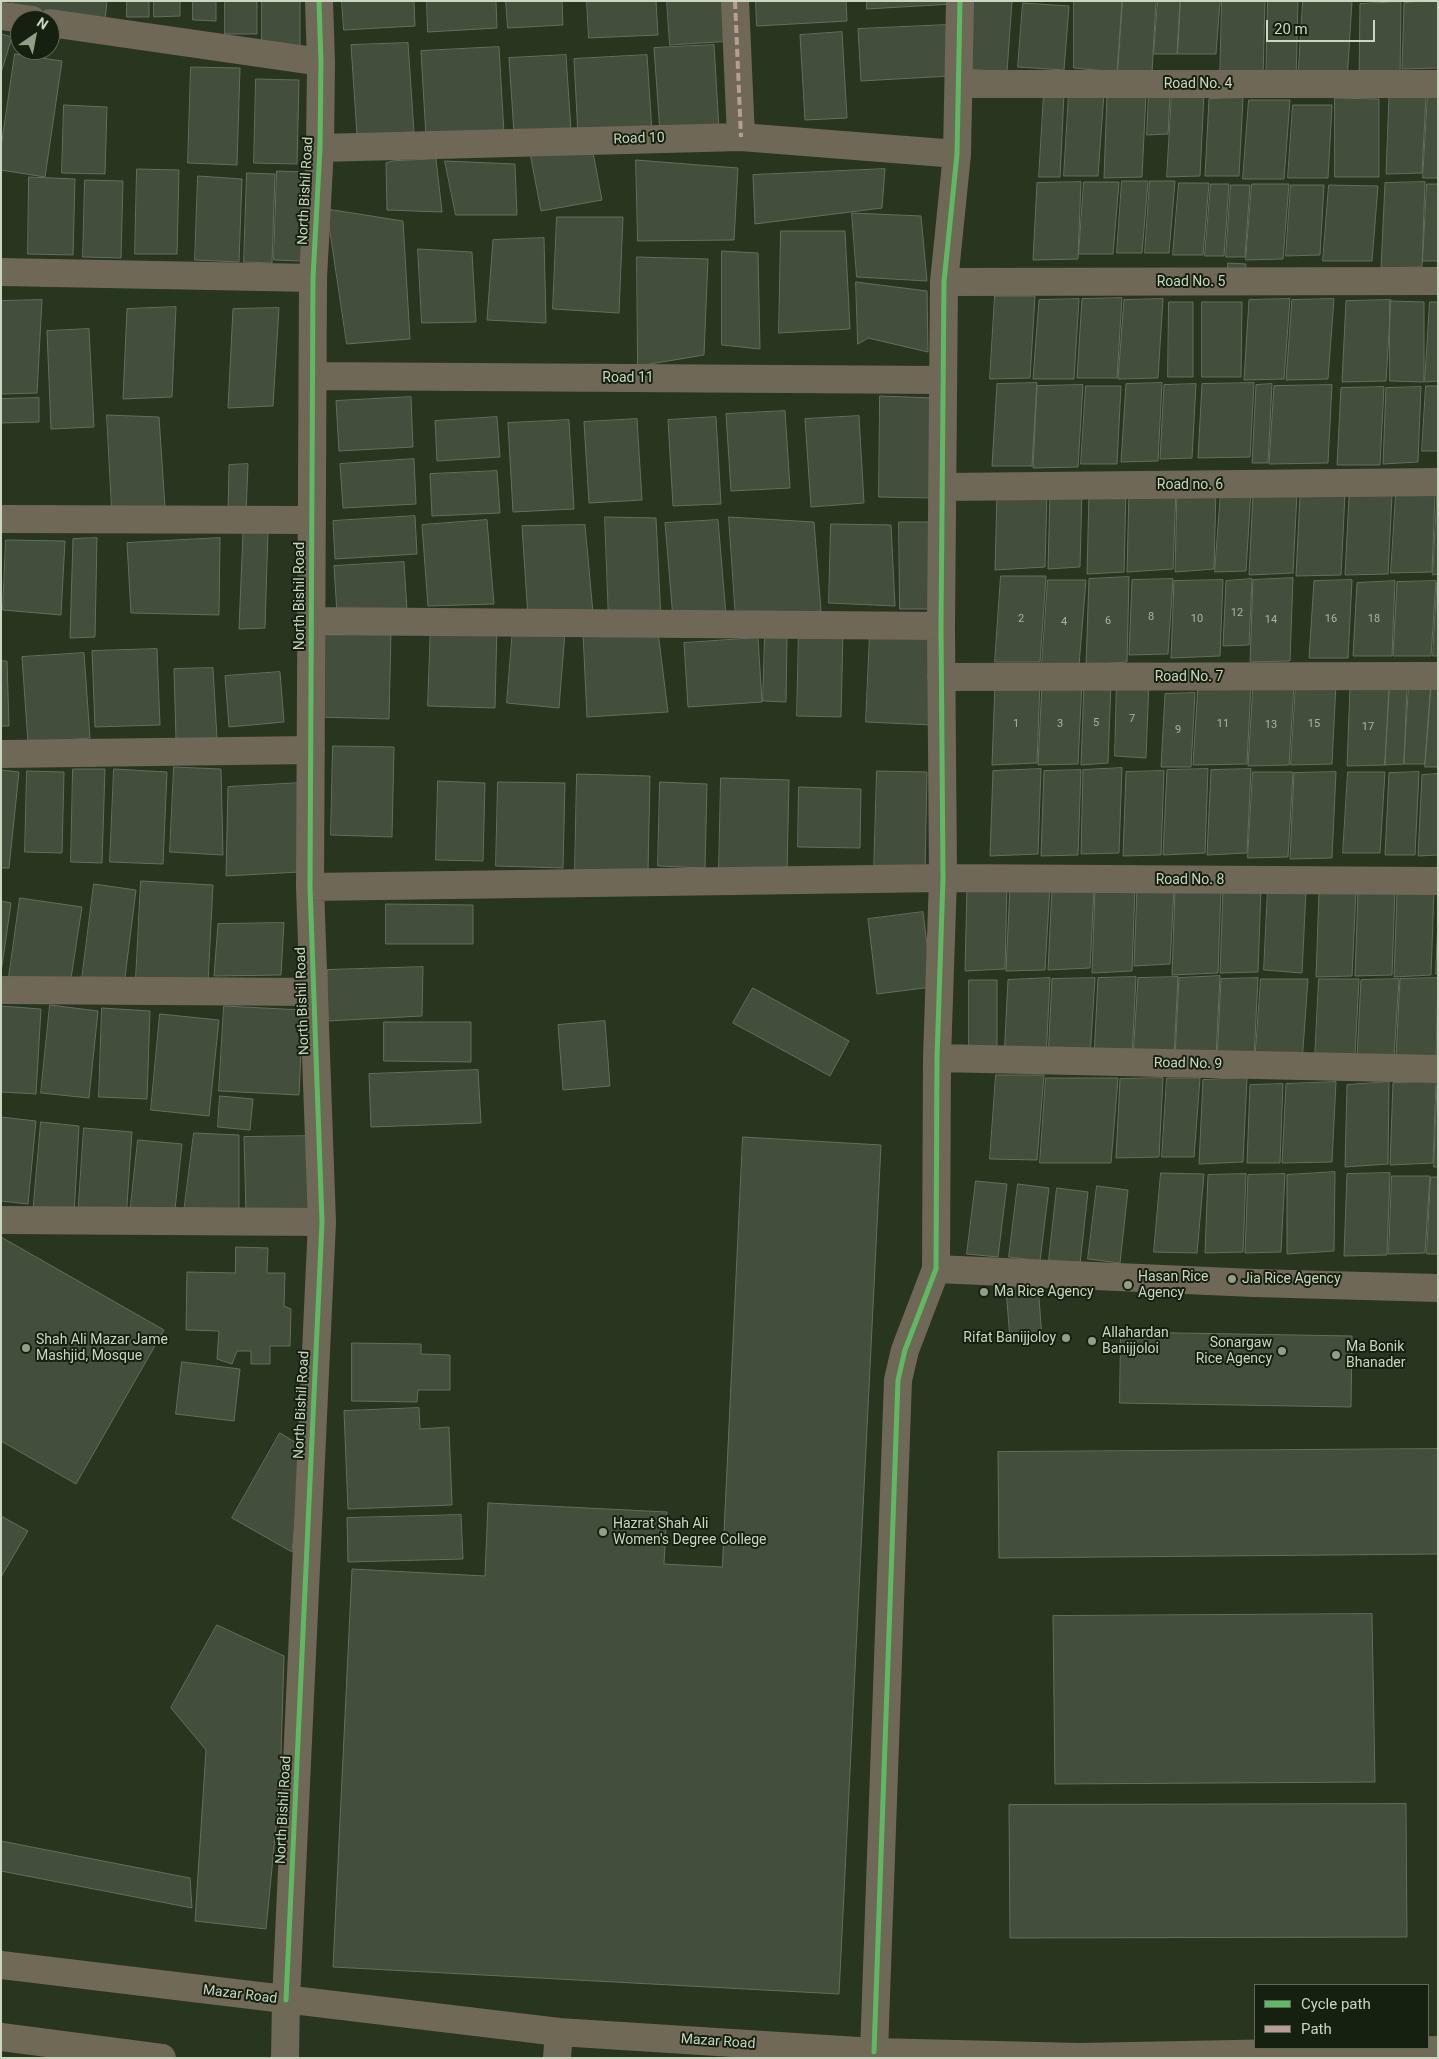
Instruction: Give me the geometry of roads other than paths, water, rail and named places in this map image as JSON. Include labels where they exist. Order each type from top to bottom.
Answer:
[{"type":"main road","name":"Mazar Road","points":[[1,1965],[286,2000],[558,2045],[1080,2057],[1438,2050]]},
{"type":"main road","points":[[285,2058],[286,2000]]},
{"type":"main road","points":[[1,2037],[152,2057]]},
{"type":"street","name":"North Bishil Road","points":[[286,2000],[322,1222],[310,887],[313,278],[320,148],[321,62],[319,1]]},
{"type":"street","points":[[735,1],[742,137]]},
{"type":"street","points":[[874,2052],[898,1380],[905,1350],[936,1269],[938,1058],[943,878],[941,626],[944,282],[957,154],[960,1]]},
{"type":"street","points":[[60,24],[321,62]]},
{"type":"street","name":"Road No. 4","points":[[959,84],[1438,84]]},
{"type":"street","name":"Road 10","points":[[320,148],[742,137],[957,154]]},
{"type":"street","points":[[1,272],[313,278]]},
{"type":"street","name":"Road No. 5","points":[[944,282],[1438,281]]},
{"type":"street","name":"Road 11","points":[[313,376],[944,380]]},
{"type":"street","name":"Road no. 6","points":[[943,487],[1438,482]]},
{"type":"street","points":[[1,519],[312,520]]},
{"type":"street","points":[[312,621],[941,626]]},
{"type":"street","name":"Road No. 7","points":[[941,677],[1438,676]]},
{"type":"street","points":[[1,754],[311,750]]},
{"type":"street","name":"Road No. 8","points":[[310,887],[943,878],[1438,882]]},
{"type":"street","points":[[1,990],[314,992]]},
{"type":"street","name":"Road No. 9","points":[[938,1058],[1438,1069]]},
{"type":"street","points":[[1,1220],[322,1222]]},
{"type":"street","points":[[936,1269],[1438,1288]]},
{"type":"place","name":"Jia Rice Agency","points":[[1232,1279]]},
{"type":"place","name":"Hasan Rice Agency","points":[[1128,1285]]},
{"type":"place","name":"Ma Rice Agency","points":[[984,1292]]},
{"type":"place","name":"Rifat Banijjoloy","points":[[1066,1338]]},
{"type":"place","name":"Allahardan Banijjoloi","points":[[1092,1341]]},
{"type":"place","name":"Shah Ali Mazar Jame Mashjid, Mosque","points":[[26,1348]]},
{"type":"place","name":"Sonargaw Rice Agency","points":[[1282,1351]]},
{"type":"place","name":"Ma Bonik Bhanader","points":[[1336,1355]]},
{"type":"place","name":"Hazrat Shah Ali Women's Degree College","points":[[603,1532]]}]
